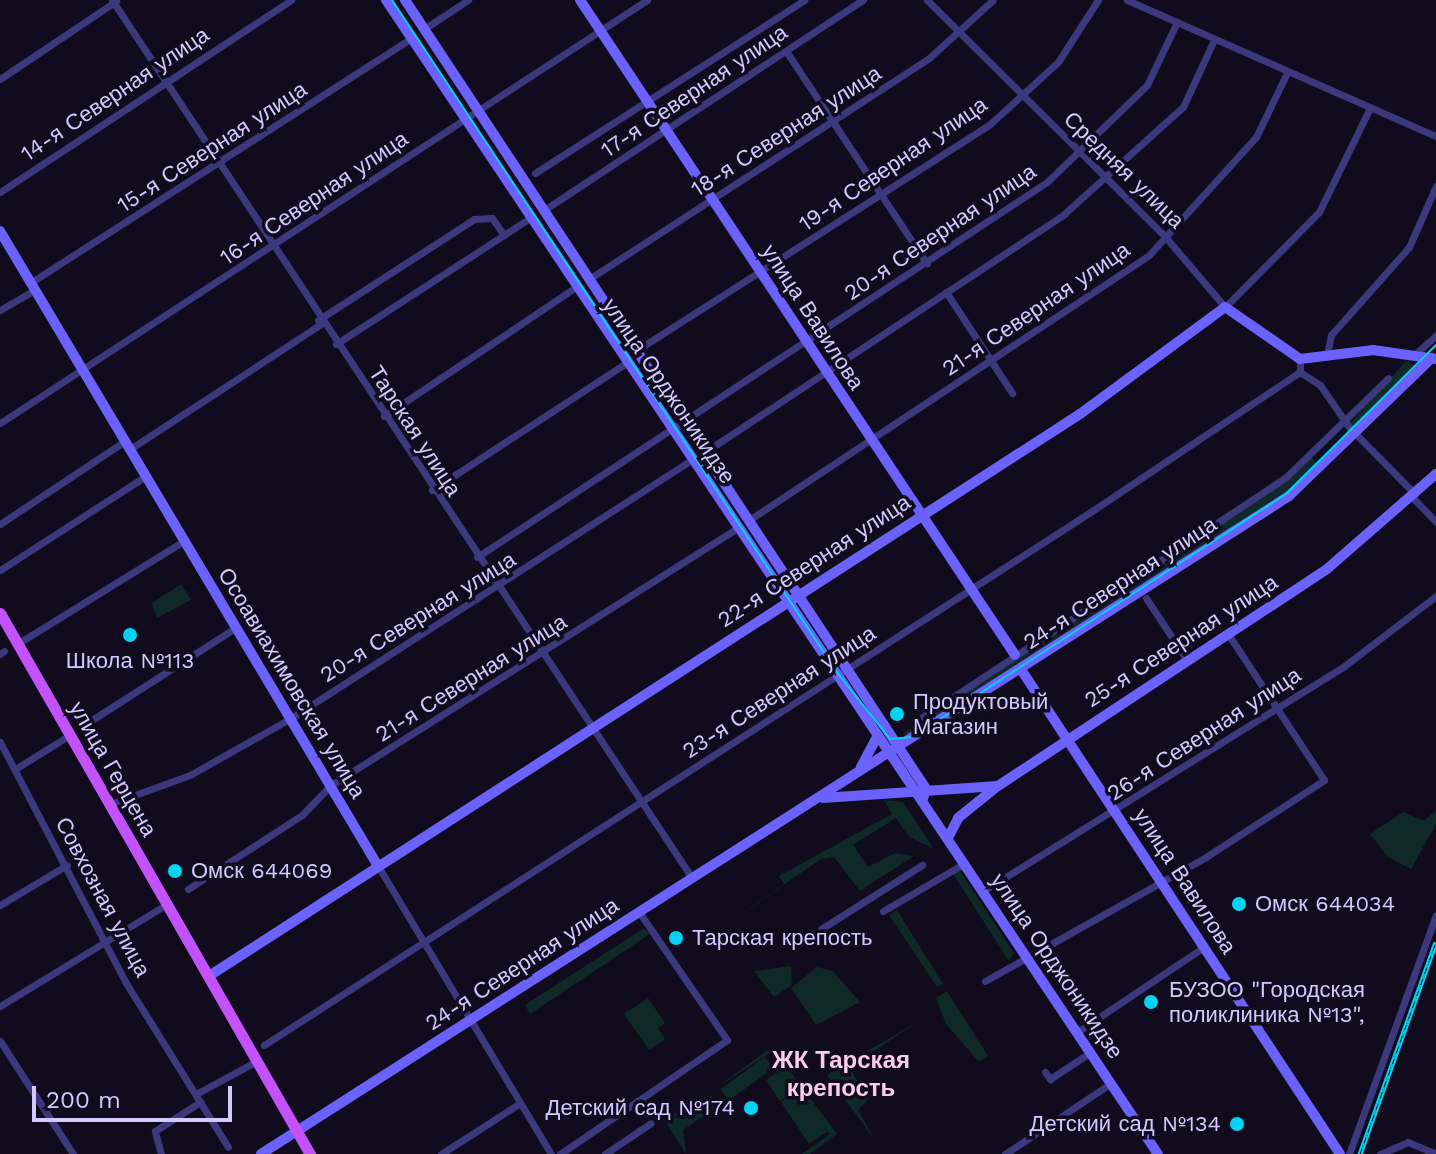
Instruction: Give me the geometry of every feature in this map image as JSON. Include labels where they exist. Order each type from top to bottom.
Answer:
[{"type":"main road","name":"улица Орджоникидзе","points":[[386,0],[876,739],[911,790],[924,794]]},
{"type":"main road","name":"улица Орджоникидзе","points":[[405,0],[900,750],[948,838],[1158,1154]]},
{"type":"main road","name":"улица Вавилова","points":[[580,0],[869,440],[1015,655]]},
{"type":"main road","name":"Осоавиахимовская улица","points":[[0,231],[378,866]]},
{"type":"main road","name":"Средняя улица","points":[[1225,307],[1300,359]]},
{"type":"main road","name":"22-я Северная улица","points":[[209,976],[1080,414],[1225,307]]},
{"type":"main road","points":[[1300,359],[1327,354],[1435,358]]},
{"type":"main road","name":"24-я Северная улица","points":[[261,1154],[855,773],[900,750],[1289,496],[1435,358]]},
{"type":"main road","name":"25-я Северная улица","points":[[948,838],[958,818],[998,786],[1327,569],[1436,474]]},
{"type":"main road","name":"улица Герцена","points":[[0,613],[310,1154]]},
{"type":"main road","name":"улица Вавилова","points":[[1022,671],[1340,1154]]},
{"type":"main road","points":[[855,773],[873,755],[876,739]]},
{"type":"main road","points":[[924,794],[998,786]]},
{"type":"main road","name":"24-я Северная улица","points":[[803,807],[843,791],[911,790]]},
{"type":"street","name":"14-я Северная улица","points":[[0,192],[291,0]]},
{"type":"street","points":[[424,29],[468,0]]},
{"type":"street","name":"16-я Северная улица","points":[[0,423],[273,250],[647,0]]},
{"type":"street","points":[[785,0],[790,9]]},
{"type":"street","name":"17-я Северная улица","points":[[535,173],[804,0]]},
{"type":"street","name":"17-я Северная улица","points":[[544,210],[667,133],[863,0]]},
{"type":"street","name":"Средняя улица","points":[[927,0],[1020,98],[1162,233],[1225,307]]},
{"type":"street","name":"18-я Северная улица","points":[[589,279],[929,58],[955,31],[993,0]]},
{"type":"street","name":"19-я Северная улица","points":[[637,350],[882,194],[1020,98],[1078,36],[1098,0]]},
{"type":"street","points":[[1127,0],[1436,136]]},
{"type":"street","name":"Тарская улица","points":[[114,1],[320,322],[692,878]]},
{"type":"street","points":[[0,79],[114,1]]},
{"type":"street","name":"20-я Северная улица","points":[[477,557],[927,264],[1079,154],[1147,85],[1177,22]]},
{"type":"street","name":"15-я Северная улица","points":[[0,310],[412,38]]},
{"type":"street","points":[[705,452],[946,292],[1105,179],[1183,107],[1214,40]]},
{"type":"street","points":[[786,51],[927,264]]},
{"type":"street","name":"21-я Северная улица","points":[[749,520],[1149,255],[1162,233],[1246,150],[1287,73]]},
{"type":"street","name":"22-я Северная улица","points":[[1225,307],[1319,212],[1370,108]]},
{"type":"street","points":[[1327,354],[1331,335],[1409,247],[1436,186]]},
{"type":"street","points":[[0,524],[320,322],[474,219],[492,218],[504,235]]},
{"type":"street","points":[[336,344],[530,218]]},
{"type":"street","points":[[384,416],[576,287]]},
{"type":"street","points":[[946,292],[1012,393]]},
{"type":"street","points":[[1413,356],[1436,335]]},
{"type":"street","points":[[1300,359],[1300,372],[1320,385],[1355,434],[1436,522]]},
{"type":"street","points":[[432,490],[626,363]]},
{"type":"street","name":"23-я Северная улица","points":[[264,1045],[971,589],[1300,372]]},
{"type":"street","name":"24-я Северная улица","points":[[921,718],[1286,477],[1388,378]]},
{"type":"street","name":"20-я Северная улица","points":[[110,804],[190,775],[291,718],[498,589],[691,460]]},
{"type":"street","points":[[0,570],[146,476]]},
{"type":"street","name":"21-я Северная улица","points":[[188,889],[302,815],[331,785],[543,656],[736,529]]},
{"type":"street","points":[[17,644],[184,541]]},
{"type":"street","name":"26-я Северная улица","points":[[983,891],[1116,813],[1277,709],[1436,596]]},
{"type":"street","points":[[1146,598],[1187,660]]},
{"type":"street","points":[[81,727],[237,627]]},
{"type":"street","points":[[985,981],[1160,881],[1324,780],[1228,634]]},
{"type":"street","points":[[15,769],[70,735]]},
{"type":"street","name":"Совхозная улица","points":[[0,742],[108,939],[228,1147]]},
{"type":"street","points":[[883,911],[965,863]]},
{"type":"street","points":[[0,905],[67,865]]},
{"type":"street","points":[[821,929],[922,865]]},
{"type":"street","name":"Осоавиахимовская улица","points":[[378,866],[551,1154]]},
{"type":"street","points":[[0,1006],[167,904]]},
{"type":"street","points":[[560,1154],[727,1040],[639,912]]},
{"type":"street","points":[[1349,1154],[1436,915]]},
{"type":"street","points":[[1077,1032],[1204,947]]},
{"type":"street","points":[[0,1041],[73,1154]]},
{"type":"street","points":[[1045,1072],[1050,1079],[1091,1052]]},
{"type":"street","points":[[161,1154],[155,1131],[198,1098],[257,1061]]},
{"type":"street","points":[[1005,1154],[1111,1083]]},
{"type":"street","points":[[441,1154],[520,1103]]},
{"type":"street","points":[[605,1154],[651,1123]]},
{"type":"street","points":[[1380,1154],[1408,1142],[1436,1154]]},
{"type":"green space","points":[[1406,361],[1417,367],[1358,426],[1349,424]]},
{"type":"green space","points":[[1310,456],[1319,465],[1298,484],[1131,595],[1125,585]]},
{"type":"green space","points":[[181,584],[191,600],[157,618],[152,603]]},
{"type":"green space","points":[[1122,589],[1129,599],[921,734],[902,734]]},
{"type":"green space","points":[[884,800],[903,802],[934,849],[909,837],[896,818],[853,845],[868,867],[895,853],[914,856],[860,891],[834,857],[821,859],[716,932],[784,884],[779,876],[892,814]]},
{"type":"green space","points":[[1436,810],[1436,824],[1411,869],[1388,857],[1370,834],[1403,812],[1424,821]]},
{"type":"green space","points":[[960,871],[1014,953],[1009,961],[953,874]]},
{"type":"green space","points":[[897,910],[943,984],[937,987],[889,915]]},
{"type":"green space","points":[[644,928],[650,934],[530,1014],[525,1005]]},
{"type":"green space","points":[[791,966],[792,985],[774,997],[754,971]]},
{"type":"green space","points":[[817,967],[833,971],[860,1002],[816,1025],[791,988]]},
{"type":"green space","points":[[947,991],[988,1056],[979,1062],[946,1024],[936,998]]},
{"type":"green space","points":[[648,998],[665,1023],[658,1028],[665,1039],[649,1050],[624,1014]]},
{"type":"green space","points":[[917,1022],[849,1068],[869,1098],[858,1110],[875,1140],[827,1075]]},
{"type":"green space","points":[[772,1047],[837,1134],[810,1154],[802,1154],[830,1134],[823,1125],[827,1132],[809,1144],[781,1102],[799,1089],[780,1101],[766,1080],[784,1068],[773,1051],[716,1088]]},
{"type":"green space","points":[[765,1057],[773,1068],[729,1101],[721,1089]]},
{"type":"green space","points":[[707,1091],[667,1123],[711,1095],[718,1106],[683,1130],[686,1154],[665,1121]]},
{"type":"tram line","points":[[392,0],[839,675],[890,739],[913,737],[1287,493],[1436,345]]},
{"type":"railway","points":[[1360,1154],[1436,942]]},
{"type":"place","name":"Школа №113","points":[[130,635]]},
{"type":"place","name":"Продуктовый Магазин","points":[[897,714]]},
{"type":"place","name":"Омск 644069","points":[[175,871]]},
{"type":"place","name":"Омск 644034","points":[[1239,904]]},
{"type":"place","name":"Тарская крепость","points":[[676,938]]},
{"type":"place","name":"БУЗОО \"Городская поликлиника №13\",","points":[[1151,1002]]},
{"type":"place","name":"Детский сад №174","points":[[751,1108]]},
{"type":"place","name":"Детский сад №134","points":[[1237,1124]]},
{"type":"district","name":"ЖК Тарская крепость","points":[[841,1075]]}]
